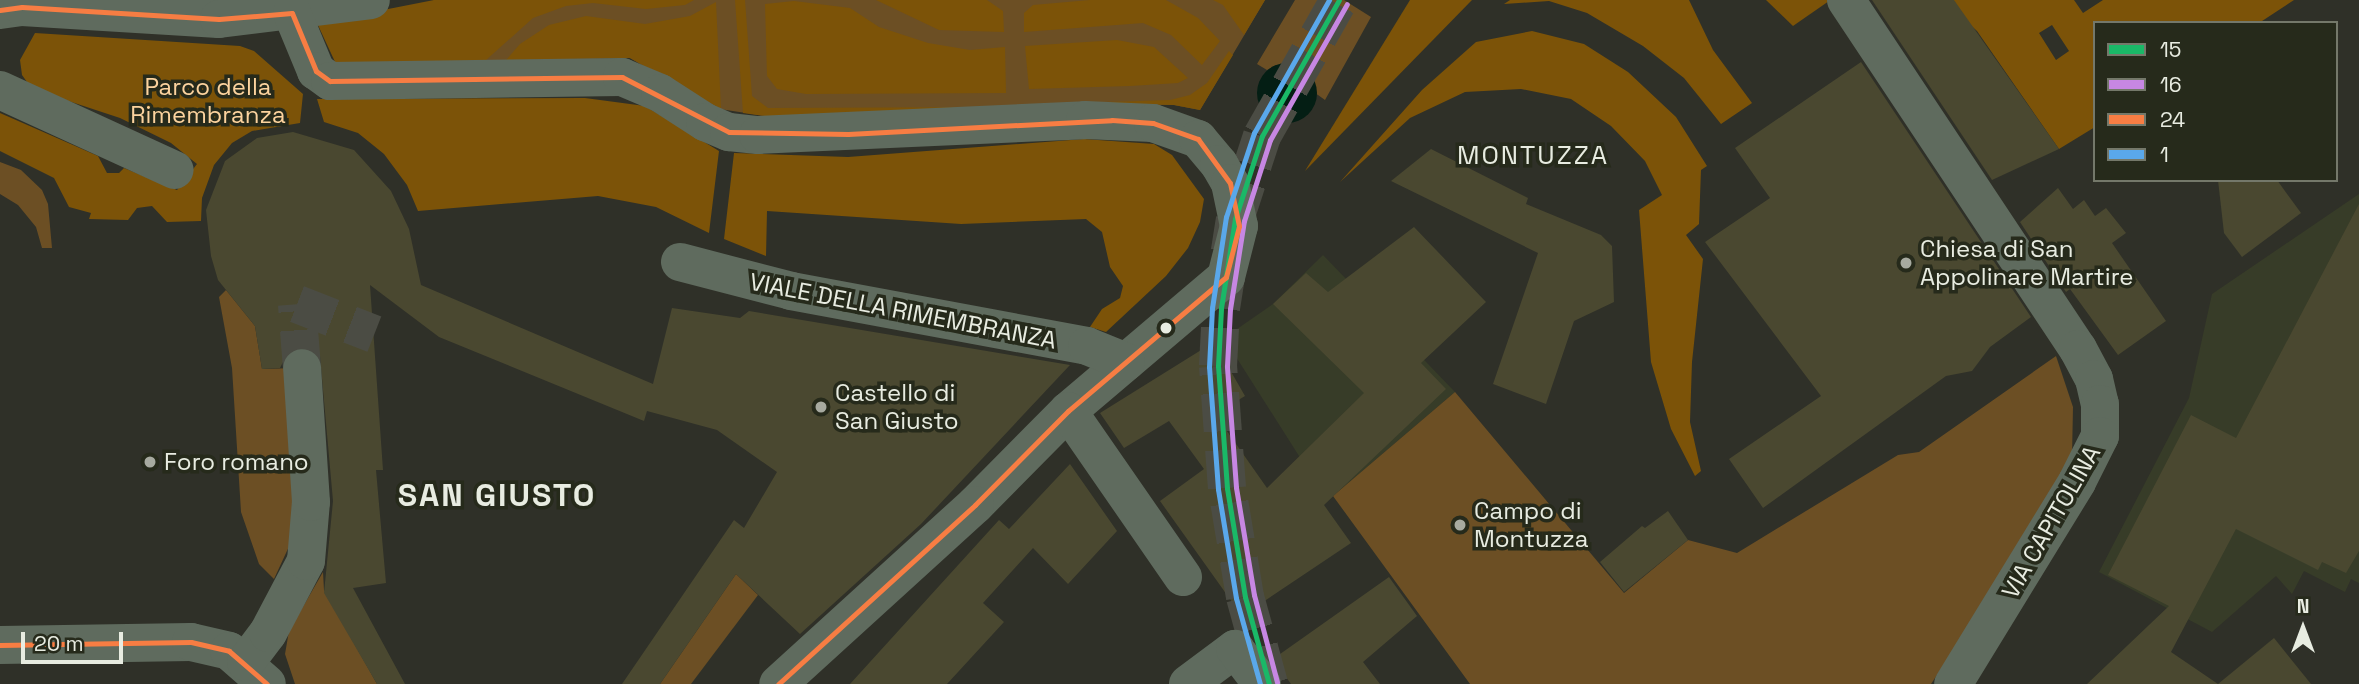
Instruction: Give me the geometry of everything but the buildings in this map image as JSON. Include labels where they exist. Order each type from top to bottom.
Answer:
[{"type":"street","points":[[0,10],[22,7],[219,19],[292,13],[371,0]]},
{"type":"street","name":"VIA CAPITOLINA","points":[[1846,0],[2078,349],[2095,379],[2100,404],[2100,436],[2077,482],[1953,684]]},
{"type":"street","points":[[292,13],[316,71],[330,81],[622,77],[660,93],[705,122],[729,132],[758,135],[1085,120],[1178,130],[1198,139],[1230,183],[1239,226],[1226,277],[1068,411],[975,505],[778,684]]},
{"type":"street","points":[[0,90],[175,170]]},
{"type":"street","name":"VIALE DELLA RIMEMBRANZA","points":[[680,262],[791,291],[1087,346],[1126,362]]},
{"type":"street","points":[[0,645],[191,642],[229,651],[256,673],[268,633],[306,561],[312,502],[302,368]]},
{"type":"street","points":[[1068,411],[1183,577]]},
{"type":"street","points":[[1188,684],[1236,649],[1262,684]]},
{"type":"shaded area","name":"Parco della Rimembranza","points":[[434,0],[1265,0],[1200,110],[1174,105],[1074,103],[772,117],[713,108],[630,58],[361,65]]},
{"type":"shaded area","points":[[1295,0],[1344,0],[1371,17],[1325,100],[1276,65],[1267,70],[1257,64]]},
{"type":"shaded area","points":[[1287,63],[1304,68],[1312,76],[1317,93],[1312,110],[1304,118],[1287,123],[1270,118],[1262,110],[1257,93],[1262,76],[1270,68]]},
{"type":"shaded area","points":[[0,162],[21,170],[42,190],[48,204],[52,248],[42,248],[36,227],[18,205],[0,194]]},
{"type":"shaded area","points":[[2359,194],[2359,583],[2351,579],[2345,592],[2304,571],[2292,594],[2276,576],[2212,632],[2099,572],[2189,398],[2212,294]]},
{"type":"shaded area","points":[[1323,255],[1455,392],[1333,496],[1299,456],[1224,338],[1273,304]]},
{"type":"shaded area","points":[[226,290],[255,326],[262,369],[296,368],[298,527],[274,579],[259,564],[241,512],[232,368],[219,297]]},
{"type":"shaded area","points":[[2056,356],[2073,407],[2072,457],[2032,533],[1931,684],[1470,684],[1333,496],[1455,392],[1624,593],[1688,540],[1737,553],[1898,455],[1919,452]]},
{"type":"shaded area","points":[[323,572],[324,590],[377,684],[295,684],[285,654],[289,631]]},
{"type":"shaded area","points":[[736,574],[758,595],[691,684],[660,684]]},
{"type":"green space","points":[[434,0],[694,0],[685,5],[646,9],[593,3],[566,6],[533,18],[485,61],[336,64],[317,23]]},
{"type":"green space","points":[[735,0],[745,0],[752,96],[768,108],[1007,107],[772,117],[743,113]]},
{"type":"green space","points":[[876,0],[987,0],[1003,11],[1004,32],[939,30]]},
{"type":"green space","points":[[1090,0],[1166,0],[1198,18],[1220,41],[1202,65],[1171,35],[1143,23],[1024,32],[1024,13],[1033,5]]},
{"type":"green space","points":[[1213,0],[1265,0],[1244,35],[1223,5]]},
{"type":"green space","points":[[1410,0],[1472,0],[1305,171]]},
{"type":"green space","points":[[1510,0],[1689,0],[1713,50],[1752,103],[1721,124],[1684,78],[1643,46],[1587,13],[1549,1],[1504,4]]},
{"type":"green space","points":[[1766,0],[1827,0],[1829,1],[1793,26]]},
{"type":"green space","points":[[1943,0],[2074,0],[2083,13],[2103,0],[2294,0],[2262,21],[2093,21],[2093,128],[2059,149],[1977,31]],"holes":[[[2052,25],[2069,51],[2056,60],[2039,33]]]},
{"type":"green space","points":[[794,1],[850,8],[879,27],[928,43],[970,50],[1005,47],[1006,93],[806,94],[777,89],[767,76],[765,4]]},
{"type":"green space","points":[[716,2],[721,109],[630,58],[506,60],[520,44],[549,25],[586,16],[645,24],[690,16]]},
{"type":"green space","points":[[1532,31],[1584,44],[1628,72],[1676,117],[1707,166],[1701,170],[1699,224],[1686,235],[1703,259],[1692,362],[1690,422],[1701,471],[1695,476],[1671,429],[1651,362],[1639,210],[1662,195],[1645,161],[1611,126],[1571,99],[1521,89],[1465,92],[1410,118],[1340,182],[1422,90],[1476,42]]},
{"type":"green space","points":[[35,33],[240,46],[254,51],[303,94],[300,123],[252,131],[232,143],[214,165],[202,198],[201,221],[167,222],[152,206],[137,208],[128,220],[89,219],[91,213],[69,207],[54,178],[0,151],[0,113],[98,156],[107,173],[119,173],[124,168],[177,190],[197,164],[171,143],[120,118],[32,89],[22,75],[20,60]]},
{"type":"green space","points":[[1117,40],[1154,47],[1188,78],[1178,83],[1029,89],[1025,46]]},
{"type":"green space","points":[[1229,51],[1233,55],[1200,110],[1174,105],[1074,103],[1170,100],[1190,95],[1207,83]]},
{"type":"green space","points":[[585,98],[645,106],[719,151],[709,233],[656,207],[598,196],[418,211],[407,185],[384,154],[358,133],[324,122],[317,99]]},
{"type":"green space","points":[[1084,139],[1154,144],[1172,155],[1204,199],[1200,222],[1188,248],[1166,276],[1106,332],[1090,327],[1102,309],[1120,298],[1123,286],[1110,267],[1102,232],[1086,219],[961,224],[767,211],[766,256],[724,239],[734,153],[848,157]]},
{"type":"tunnel","points":[[1269,684],[1245,597],[1227,488],[1218,366],[1221,308],[1235,219],[1262,136],[1339,0]]},
{"type":"tunnel","points":[[302,368],[297,304],[374,334]]},
{"type":"transit line","name":"1","points":[[1260,684],[1236,598],[1218,489],[1209,367],[1212,308],[1226,217],[1254,133],[1329,0]]},
{"type":"transit line","name":"15","points":[[1269,684],[1245,597],[1227,488],[1218,366],[1221,308],[1235,219],[1262,136],[1339,0]]},
{"type":"transit line","name":"16","points":[[1277,682],[1254,595],[1236,487],[1227,366],[1230,309],[1244,221],[1270,140],[1347,4]]},
{"type":"transit line","name":"24","points":[[0,10],[22,7],[219,19],[292,13],[316,71],[330,81],[622,77],[729,132],[848,134],[1112,120],[1153,123],[1198,139],[1230,183],[1239,226],[1226,277],[1068,411],[975,505],[778,684]]},
{"type":"transit line","name":"24","points":[[0,645],[191,642],[229,651],[267,684]]},
{"type":"place","name":"Chiesa di San Appolinare Martire","points":[[1906,263]]},
{"type":"place","name":"Castello di San Giusto","points":[[821,407]]},
{"type":"place","name":"Foro romano","points":[[150,462]]},
{"type":"place","name":"Campo di Montuzza","points":[[1460,525]]},
{"type":"district","name":"MONTUZZA","points":[[1533,156]]},
{"type":"district","name":"SAN GIUSTO","points":[[497,495]]}]
